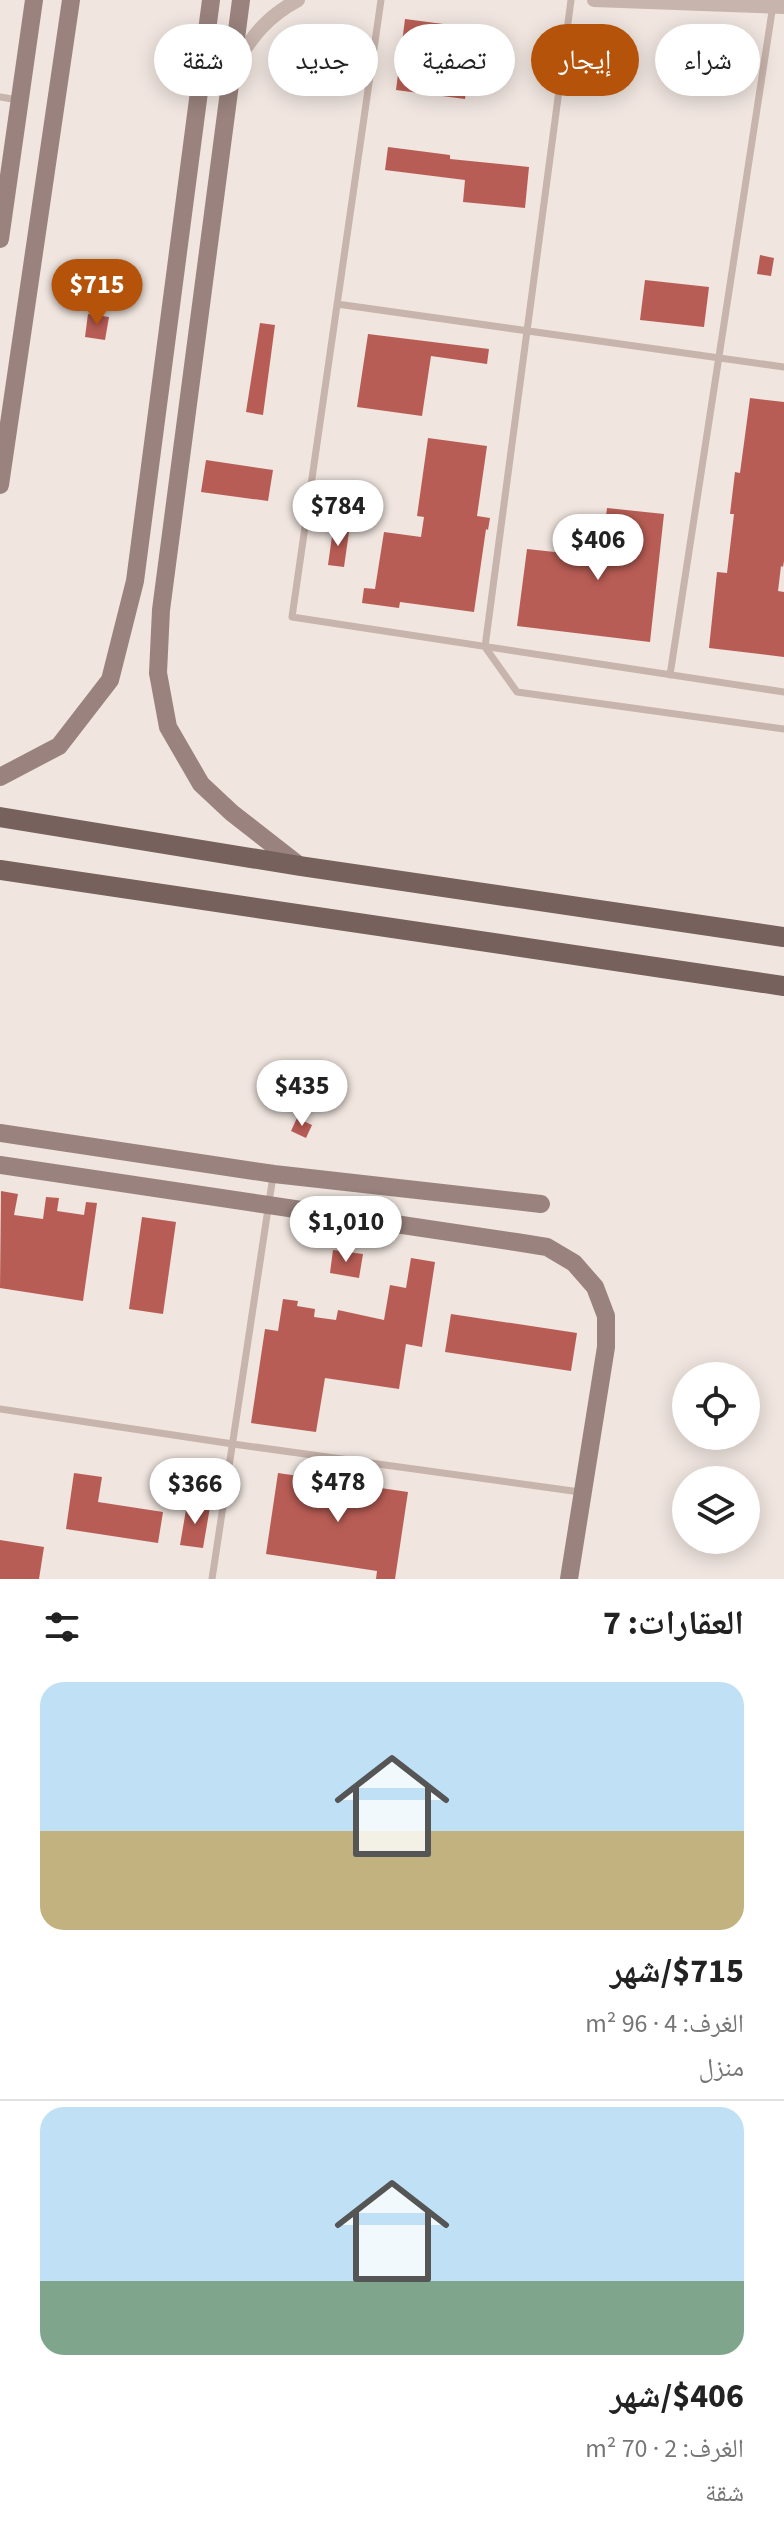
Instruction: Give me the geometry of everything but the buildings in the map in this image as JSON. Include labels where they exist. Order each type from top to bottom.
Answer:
[{"type":"main road","points":[[0,817],[300,866],[784,937]]},
{"type":"main road","points":[[0,870],[784,986]]},
{"type":"street","points":[[0,239],[34,0]]},
{"type":"street","points":[[0,485],[71,0]]},
{"type":"street","points":[[0,777],[59,746],[110,680],[135,581],[211,0]]},
{"type":"street","points":[[238,24],[241,0]]},
{"type":"street","points":[[252,38],[277,11],[298,0]]},
{"type":"street","points":[[594,0],[777,5]]},
{"type":"street","points":[[228,96],[161,610],[158,673],[168,727],[201,784],[232,813],[300,866]]},
{"type":"street","points":[[178,248],[208,251]]},
{"type":"street","points":[[0,1133],[274,1174],[541,1204]]},
{"type":"street","points":[[0,1165],[547,1247],[574,1263],[595,1287],[606,1316],[606,1347],[569,1579]]},
{"type":"lane","points":[[381,0],[292,617],[784,692]]},
{"type":"lane","points":[[571,0],[485,647],[517,692],[784,729]]},
{"type":"lane","points":[[670,675],[777,5]]},
{"type":"lane","points":[[0,97],[20,100]]},
{"type":"lane","points":[[337,304],[784,367]]},
{"type":"lane","points":[[212,1579],[274,1174]]},
{"type":"lane","points":[[0,1409],[582,1492]]}]
